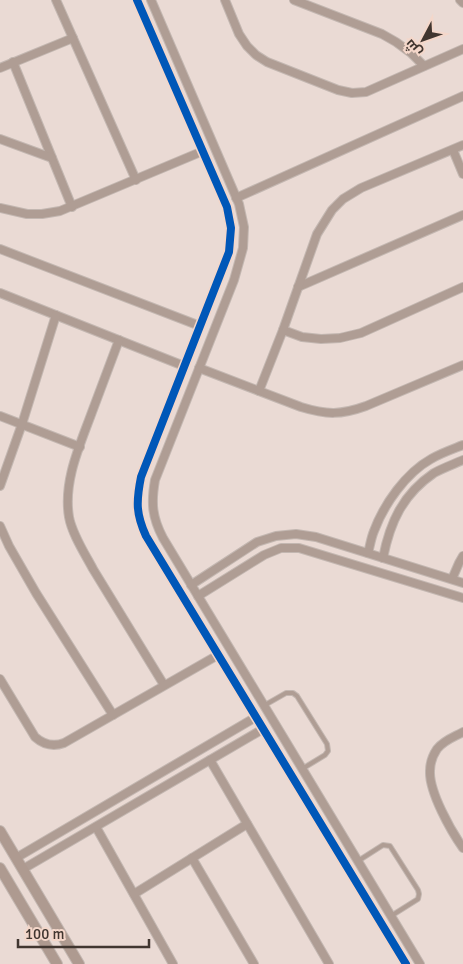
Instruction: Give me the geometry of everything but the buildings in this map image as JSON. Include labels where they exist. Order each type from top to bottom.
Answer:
[{"type":"street","points":[[56,0],[136,180]]},
{"type":"street","points":[[137,0],[227,207],[231,228],[229,252],[147,458],[137,496],[138,513],[146,536],[406,964]]},
{"type":"street","points":[[151,0],[239,204],[244,227],[242,254],[234,280],[154,480],[152,510],[163,538],[420,964]]},
{"type":"street","points":[[226,0],[239,34],[256,55],[268,62],[338,90],[352,93],[366,92],[463,49]]},
{"type":"street","points":[[294,0],[382,34],[404,47],[424,66]]},
{"type":"street","points":[[460,0],[463,3]]},
{"type":"street","points":[[0,68],[73,38]]},
{"type":"street","points":[[13,62],[72,207]]},
{"type":"street","points":[[236,198],[463,96]]},
{"type":"street","points":[[0,139],[52,158]]},
{"type":"street","points":[[259,391],[317,234],[332,210],[343,198],[361,188],[463,145]]},
{"type":"street","points":[[453,150],[463,174]]},
{"type":"street","points":[[0,208],[27,214],[60,211],[203,151]]},
{"type":"street","points":[[298,286],[463,215]]},
{"type":"street","points":[[0,249],[200,326]]},
{"type":"street","points":[[283,330],[302,337],[321,339],[340,338],[361,333],[463,287]]},
{"type":"street","points":[[0,293],[184,366]]},
{"type":"street","points":[[0,486],[22,424],[56,315]]},
{"type":"street","points":[[119,340],[80,447],[70,481],[69,517],[73,530],[93,569],[164,685]]},
{"type":"street","points":[[199,368],[317,412],[334,413],[350,411],[382,400],[463,365]]},
{"type":"street","points":[[0,416],[80,447]]},
{"type":"street","points":[[368,554],[377,524],[396,490],[414,472],[431,459],[463,445]]},
{"type":"street","points":[[147,458],[161,464]]},
{"type":"street","points":[[383,558],[394,518],[405,500],[419,485],[436,472],[463,460]]},
{"type":"street","points":[[0,526],[9,546],[36,593],[114,715]]},
{"type":"street","points":[[191,585],[257,542],[276,536],[296,534],[316,538],[463,583]]},
{"type":"street","points":[[198,596],[264,555],[281,548],[299,548],[463,598]]},
{"type":"street","points":[[452,579],[463,556]]},
{"type":"street","points":[[0,679],[32,733],[39,741],[54,745],[64,743],[218,655]]},
{"type":"street","points":[[16,858],[256,717]]},
{"type":"street","points":[[23,870],[263,729]]},
{"type":"street","points":[[463,732],[447,740],[438,748],[432,759],[430,772],[431,784],[443,813],[453,834],[463,848]]},
{"type":"street","points":[[210,760],[329,964]]},
{"type":"street","points":[[134,894],[247,824]]},
{"type":"street","points":[[96,827],[173,964]]},
{"type":"street","points":[[0,831],[79,964]]},
{"type":"street","points":[[192,858],[254,964]]},
{"type":"street","points":[[0,868],[57,964]]},
{"type":"lane","points":[[264,706],[286,693],[294,693],[327,744],[328,751],[325,756],[302,768]]},
{"type":"lane","points":[[358,860],[383,845],[390,846],[418,890],[418,899],[391,916]]},
{"type":"cycle path","points":[[137,0],[227,207],[231,228],[229,252],[141,477],[138,494],[140,521],[146,536],[406,964]]}]
